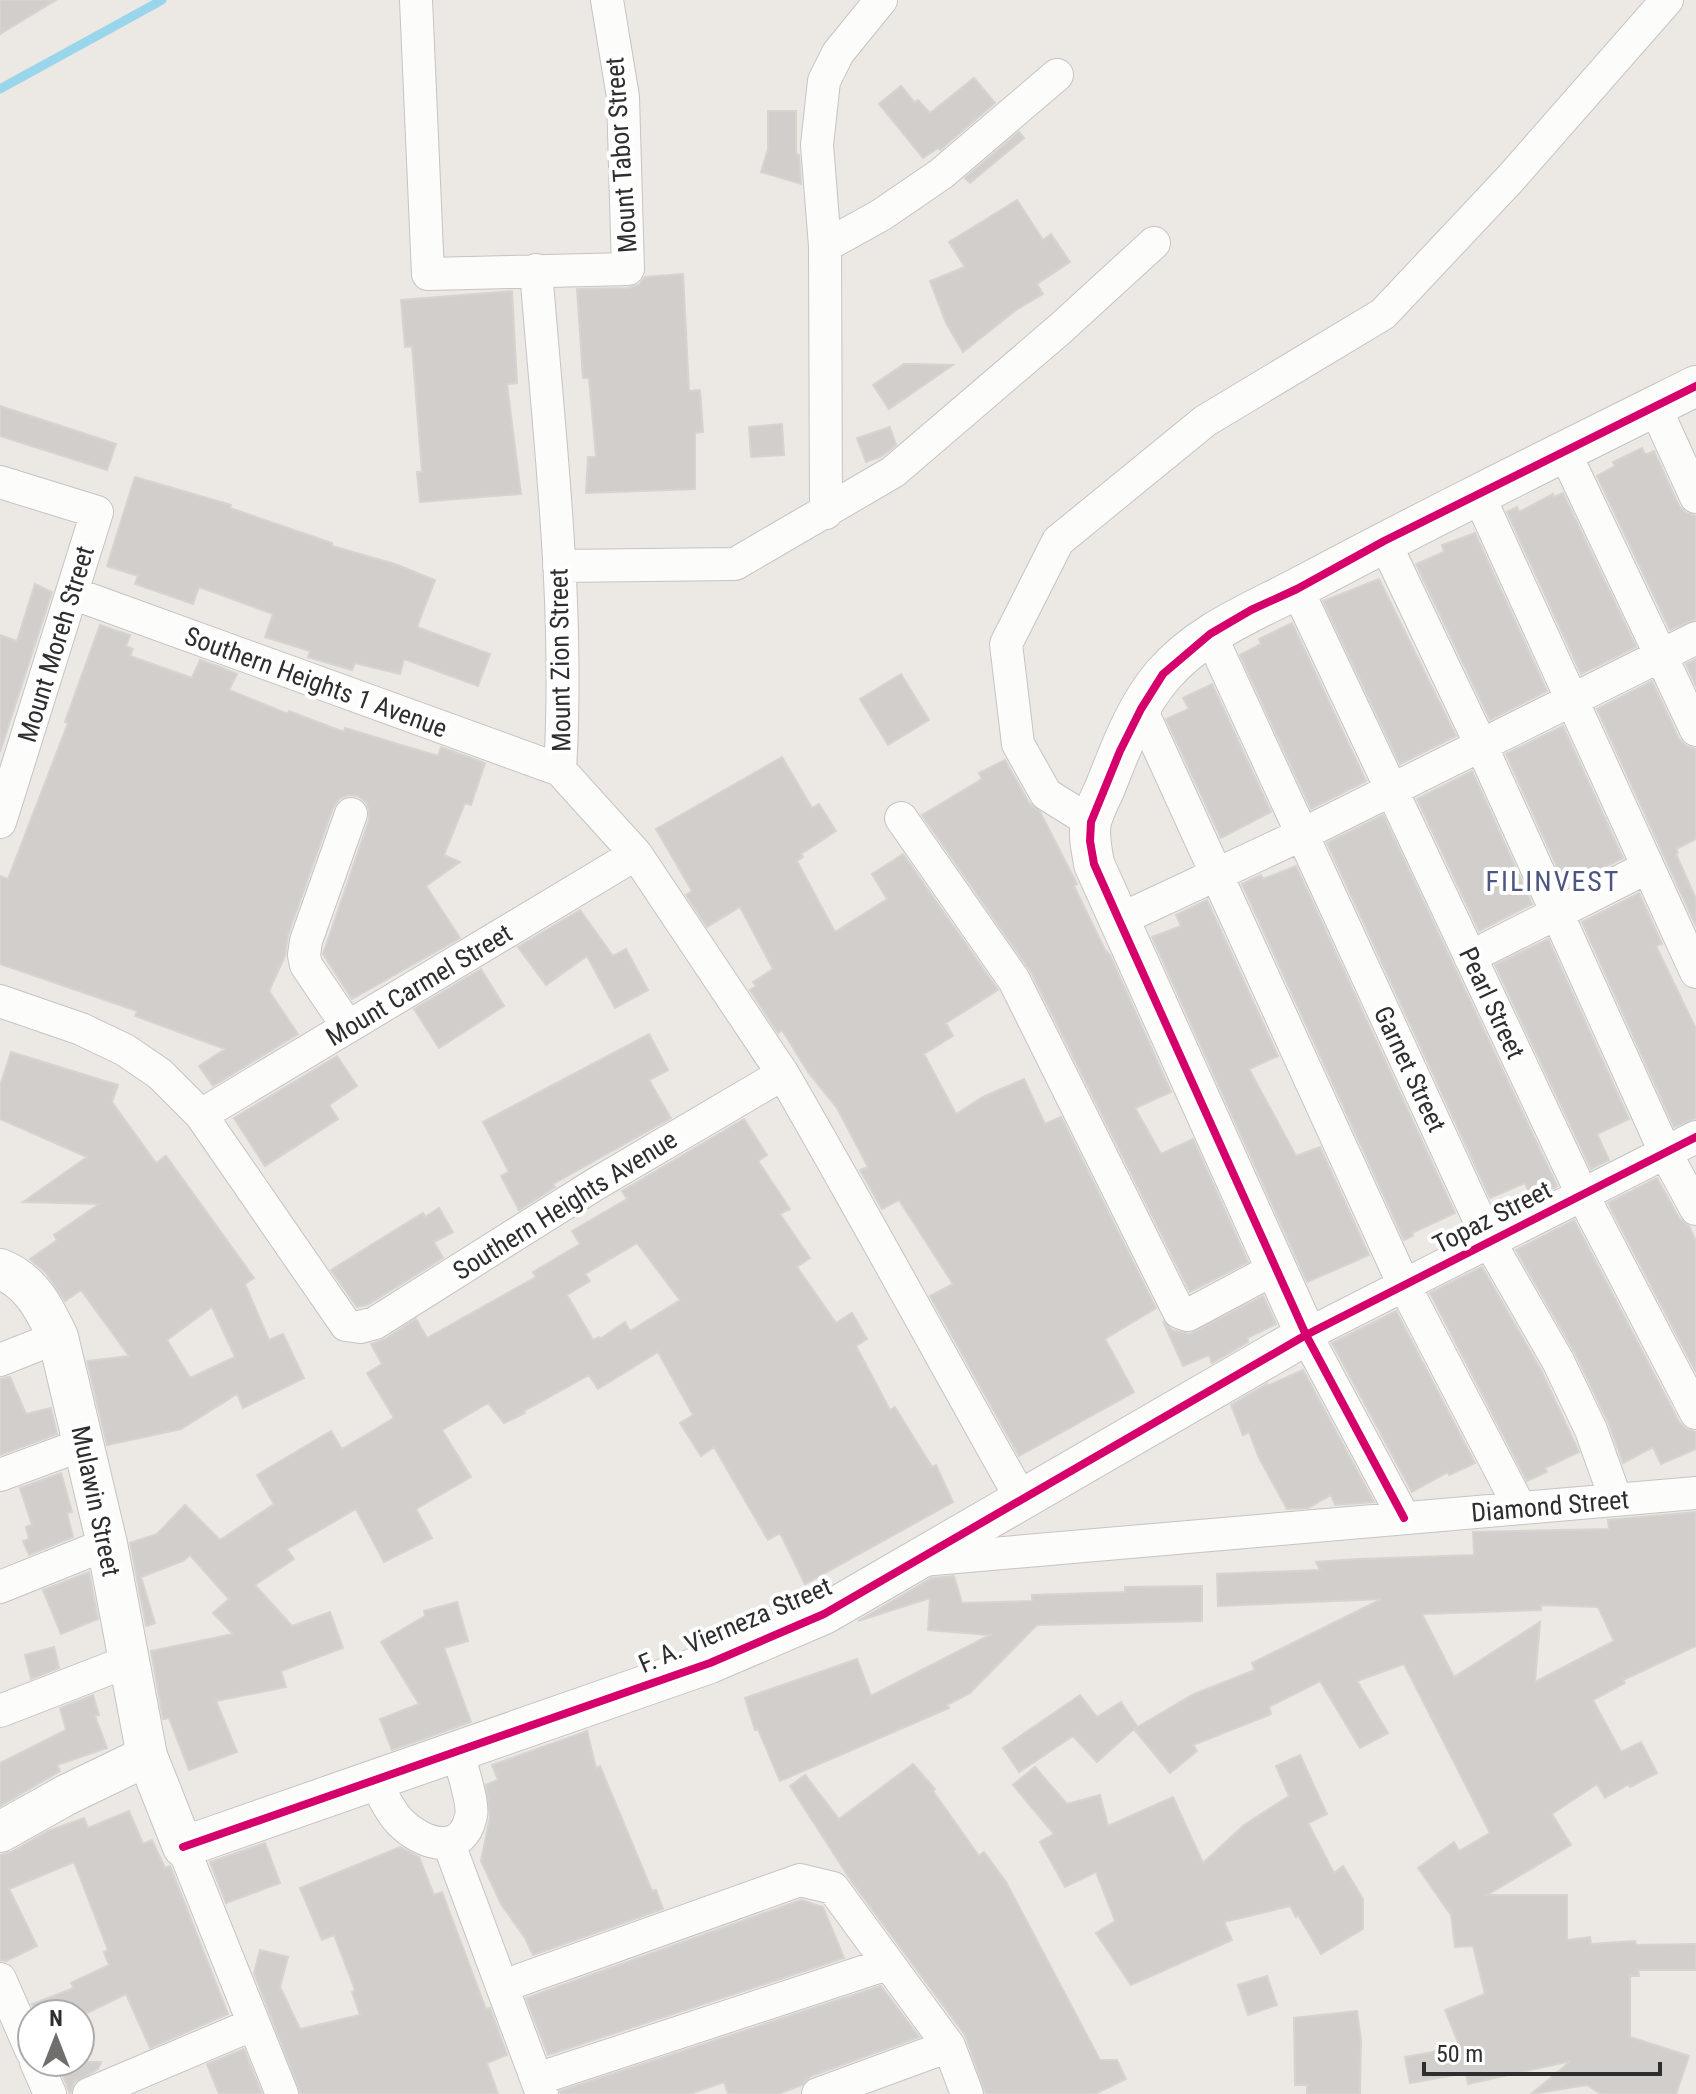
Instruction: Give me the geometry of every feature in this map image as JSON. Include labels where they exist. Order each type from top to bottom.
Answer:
[{"type":"street","name":"Mount Tabor Street","points":[[416,0],[428,274],[628,269],[623,97],[607,0]]},
{"type":"street","points":[[826,513],[825,246],[817,145],[824,81],[838,53],[881,0]]},
{"type":"street","points":[[1091,822],[1046,794],[1018,744],[1006,644],[1058,541],[1205,421],[1383,314],[1510,179],[1667,0]]},
{"type":"street","points":[[825,246],[881,215],[941,174],[1057,75]]},
{"type":"street","points":[[559,566],[735,564],[893,472],[1060,329],[1154,243]]},
{"type":"street","name":"Mount Zion Street","points":[[536,270],[559,566],[564,717],[560,770],[636,854],[783,1074]]},
{"type":"street","points":[[1404,1518],[1306,1335],[1119,920],[1094,864],[1091,822],[1120,751],[1163,674],[1210,634],[1384,541],[1696,386]]},
{"type":"street","points":[[1655,407],[1696,497]]},
{"type":"street","points":[[1564,451],[1696,730]]},
{"type":"street","name":"Mount Moreh Street","points":[[0,482],[97,512],[0,822]]},
{"type":"street","points":[[1478,494],[1696,972]]},
{"type":"street","points":[[1384,541],[1481,745],[1665,1152],[1696,1209]]},
{"type":"street","name":"Pearl Street","points":[[1297,589],[1582,1194],[1696,1413]]},
{"type":"street","name":"Southern Heights 1 Avenue","points":[[72,593],[560,770]]},
{"type":"street","name":"Garnet Street","points":[[1210,634],[1489,1241],[1558,1361],[1591,1430],[1616,1500]]},
{"type":"street","points":[[1119,920],[1303,834],[1696,638]]},
{"type":"street","points":[[1141,709],[1403,1283],[1520,1508]]},
{"type":"street","points":[[348,1027],[306,965],[304,955],[306,941],[351,814]]},
{"type":"street","points":[[901,818],[1014,980],[1179,1312],[1188,1315],[1276,1268]]},
{"type":"street","name":"Mount Carmel Street","points":[[201,1115],[636,854]]},
{"type":"street","points":[[1470,957],[1648,867]]},
{"type":"street","name":"Southern Heights Avenue","points":[[0,1001],[81,1029],[125,1050],[160,1074],[201,1115],[346,1325],[360,1327],[375,1323],[594,1185],[783,1074]]},
{"type":"street","points":[[783,1074],[852,1192],[901,1286],[1022,1500]]},
{"type":"street","name":"Topaz Street","points":[[1306,1335],[1403,1283],[1696,1137]]},
{"type":"street","name":"Mulawin Street","points":[[0,1269],[23,1280],[44,1307],[58,1337],[107,1544],[147,1756],[183,1847]]},
{"type":"street","name":"F. A. Vierneza Street","points":[[183,1847],[710,1663],[824,1614],[1306,1335]]},
{"type":"street","points":[[0,1360],[58,1337]]},
{"type":"street","points":[[0,1475],[84,1444]]},
{"type":"street","name":"Diamond Street","points":[[917,1560],[1696,1493]]},
{"type":"street","points":[[0,1587],[107,1544]]},
{"type":"street","points":[[0,1711],[129,1661]]},
{"type":"street","points":[[374,1780],[398,1821],[423,1840],[449,1844],[463,1836],[472,1814],[457,1750]]},
{"type":"street","points":[[0,1832],[66,1795],[147,1756]]},
{"type":"street","points":[[449,1844],[539,2087],[887,1964]]},
{"type":"street","points":[[183,1847],[282,2094]]},
{"type":"street","points":[[503,1986],[800,1880],[833,1888],[949,2046],[967,2094]]},
{"type":"street","points":[[0,1979],[16,2016]]},
{"type":"street","points":[[89,2094],[254,2024]]},
{"type":"street","points":[[818,2094],[949,2046]]},
{"type":"building","points":[[0,0],[56,0],[0,34]]},
{"type":"building","points":[[974,78],[995,103],[940,150],[938,148],[923,158],[879,104],[901,86],[915,103],[918,100],[930,113]]},
{"type":"building","points":[[768,111],[796,111],[796,154],[799,155],[801,184],[761,172],[768,149]]},
{"type":"building","points":[[1019,132],[1024,138],[970,183],[965,178]]},
{"type":"building","points":[[1017,200],[1043,240],[1051,234],[1070,262],[1037,284],[1043,294],[1016,310],[963,352],[946,323],[930,281],[965,267],[949,242]]},
{"type":"building","points":[[683,274],[689,391],[700,390],[703,432],[695,433],[695,489],[586,493],[588,457],[596,457],[589,378],[583,378],[577,289],[628,288],[639,285],[645,277]]},
{"type":"building","points":[[512,291],[517,383],[507,384],[521,494],[420,502],[417,472],[422,472],[412,346],[405,347],[401,300]]},
{"type":"building","points":[[904,364],[953,365],[889,409],[873,385]]},
{"type":"building","points":[[0,406],[116,444],[107,470],[0,436]]},
{"type":"building","points":[[782,424],[784,455],[751,457],[749,427]]},
{"type":"building","points":[[890,427],[896,445],[882,456],[866,462],[857,438]]},
{"type":"building","points":[[1642,448],[1645,455],[1654,451],[1679,506],[1686,513],[1696,516],[1696,619],[1670,630],[1597,476],[1615,466],[1613,462]]},
{"type":"building","points":[[135,477],[231,505],[230,508],[332,543],[332,546],[395,564],[435,580],[417,627],[490,654],[478,686],[404,659],[400,674],[355,663],[352,670],[308,657],[310,651],[265,637],[273,614],[199,587],[193,604],[135,584],[138,576],[107,566]]},
{"type":"building","points":[[1563,493],[1636,647],[1581,674],[1507,512],[1517,507],[1519,512],[1553,494],[1554,497]]},
{"type":"building","points":[[1475,533],[1547,691],[1490,720],[1416,564],[1444,552],[1442,545]]},
{"type":"building","points":[[1379,579],[1456,736],[1400,764],[1323,601]]},
{"type":"building","points":[[35,584],[52,592],[0,752],[0,635],[17,641]]},
{"type":"building","points":[[1292,623],[1366,781],[1311,809],[1240,655],[1261,644],[1259,639]]},
{"type":"building","points":[[100,625],[130,635],[126,646],[133,649],[130,656],[192,678],[200,660],[220,667],[237,674],[229,690],[288,714],[289,711],[344,732],[345,728],[438,756],[441,747],[485,763],[471,805],[465,803],[444,855],[460,862],[426,886],[460,938],[352,999],[323,954],[369,820],[366,802],[358,796],[348,795],[339,799],[333,808],[288,935],[285,956],[269,991],[298,1034],[213,1086],[199,1066],[225,1049],[135,1016],[137,1011],[0,964],[0,876],[8,879],[68,723],[65,722]]},
{"type":"building","points":[[1696,659],[1696,686],[1686,664]]},
{"type":"building","points":[[901,674],[929,720],[888,745],[860,699]]},
{"type":"building","points":[[1652,681],[1679,739],[1686,746],[1696,749],[1696,839],[1676,849],[1676,854],[1696,899],[1696,926],[1597,709]]},
{"type":"building","points":[[1212,684],[1271,812],[1221,838],[1166,719],[1189,709],[1183,698]]},
{"type":"building","points":[[1563,726],[1623,858],[1566,887],[1506,754]]},
{"type":"building","points":[[782,757],[812,808],[819,804],[836,831],[801,854],[803,857],[797,861],[835,932],[887,899],[872,874],[903,854],[998,990],[946,1023],[953,1036],[924,1054],[956,1114],[983,1097],[1024,1079],[1045,1124],[1061,1117],[1156,1308],[1105,1339],[1134,1392],[1019,1456],[930,1296],[953,1284],[899,1200],[882,1209],[860,1170],[868,1167],[837,1108],[808,1072],[782,1030],[778,1033],[750,990],[756,986],[753,982],[773,969],[740,907],[707,927],[686,895],[692,891],[656,829]]},
{"type":"building","points":[[1005,760],[1029,803],[1040,812],[1077,884],[1074,886],[1110,955],[1171,1092],[1135,1108],[1161,1154],[1193,1139],[1248,1262],[1190,1292],[1031,972],[922,815],[982,779],[979,773]]},
{"type":"building","points":[[1472,771],[1532,904],[1479,931],[1417,799]]},
{"type":"building","points":[[1383,815],[1557,1186],[1532,1199],[1525,1183],[1490,1198],[1327,843]]},
{"type":"building","points":[[1296,866],[1455,1213],[1412,1233],[1413,1236],[1404,1240],[1242,884],[1261,875],[1263,879]]},
{"type":"building","points":[[1639,893],[1662,944],[1656,946],[1696,1029],[1696,1118],[1674,1127],[1582,922]]},
{"type":"building","points":[[1207,900],[1278,1056],[1249,1069],[1296,1156],[1320,1147],[1369,1255],[1307,1282],[1152,937],[1181,926],[1176,915]]},
{"type":"building","points":[[580,910],[613,956],[626,949],[648,990],[615,1008],[587,956],[546,985],[518,947]]},
{"type":"building","points":[[1548,939],[1629,1119],[1597,1134],[1609,1160],[1591,1169],[1495,965]]},
{"type":"building","points":[[481,969],[504,1006],[439,1048],[414,1009]]},
{"type":"building","points":[[649,1034],[668,1070],[649,1080],[671,1118],[553,1184],[555,1187],[519,1210],[501,1176],[509,1172],[483,1122]]},
{"type":"building","points":[[11,1052],[118,1085],[112,1102],[156,1163],[166,1156],[254,1278],[245,1284],[269,1340],[283,1334],[304,1378],[243,1408],[237,1394],[181,1429],[107,1445],[87,1361],[129,1356],[81,1290],[65,1301],[46,1273],[30,1259],[57,1240],[54,1235],[99,1204],[23,1202],[87,1157],[0,1119],[0,1086]],"holes":[[[212,1307],[235,1357],[190,1378],[167,1340]]]},
{"type":"building","points":[[337,1056],[357,1086],[329,1105],[338,1119],[265,1166],[234,1118]]},
{"type":"building","points":[[744,1119],[767,1155],[758,1161],[790,1209],[780,1214],[810,1258],[797,1267],[836,1323],[852,1313],[867,1339],[856,1346],[890,1410],[895,1407],[932,1467],[936,1465],[953,1502],[805,1584],[780,1533],[768,1540],[714,1447],[701,1456],[680,1423],[693,1415],[658,1352],[598,1389],[589,1375],[504,1423],[488,1403],[442,1430],[471,1477],[416,1509],[432,1538],[384,1562],[356,1509],[287,1549],[294,1559],[255,1585],[292,1626],[330,1612],[343,1648],[281,1671],[286,1687],[216,1701],[237,1752],[189,1770],[169,1718],[163,1719],[151,1651],[233,1634],[213,1613],[229,1599],[190,1555],[183,1561],[141,1577],[155,1623],[146,1626],[130,1543],[157,1534],[185,1505],[220,1540],[274,1504],[257,1475],[331,1431],[342,1449],[394,1418],[367,1373],[382,1364],[371,1344],[385,1339],[416,1319],[427,1338],[536,1277],[533,1272],[580,1244],[572,1231],[627,1199],[622,1191]],"holes":[[[637,1243],[680,1300],[630,1331],[625,1322],[600,1339],[593,1340],[567,1295],[590,1281],[585,1274]]]},
{"type":"building","points":[[1657,1178],[1696,1241],[1696,1372],[1608,1203]]},
{"type":"building","points":[[439,1208],[453,1232],[434,1242],[443,1258],[367,1305],[357,1307],[331,1270],[423,1213],[425,1217]]},
{"type":"building","points":[[1574,1220],[1679,1422],[1686,1429],[1696,1432],[1696,1449],[1661,1464],[1653,1447],[1623,1463],[1608,1422],[1575,1353],[1516,1250]]},
{"type":"building","points":[[1482,1267],[1541,1370],[1579,1452],[1545,1468],[1547,1472],[1527,1481],[1430,1293]]},
{"type":"building","points":[[1263,1296],[1276,1324],[1247,1338],[1248,1342],[1212,1363],[1209,1355],[1183,1366],[1163,1321],[1172,1330],[1190,1334]]},
{"type":"building","points":[[1396,1311],[1475,1463],[1449,1475],[1448,1472],[1412,1492],[1332,1343]]},
{"type":"building","points":[[1303,1370],[1374,1502],[1335,1505],[1331,1495],[1308,1508],[1287,1509],[1259,1458],[1249,1432],[1243,1435],[1231,1405],[1267,1384]]},
{"type":"building","points":[[10,1377],[26,1414],[51,1408],[57,1434],[0,1455],[0,1379]]},
{"type":"building","points":[[61,1473],[72,1512],[67,1513],[73,1537],[29,1555],[23,1541],[29,1539],[26,1527],[32,1525],[20,1488]]},
{"type":"building","points":[[1696,1512],[1696,1646],[1623,1680],[1625,1683],[1593,1700],[1621,1752],[1641,1742],[1657,1773],[1605,1798],[1597,1784],[1552,1814],[1571,1845],[1487,1895],[1567,1895],[1567,1940],[1590,1937],[1591,1944],[1635,1941],[1636,1945],[1696,1944],[1696,1970],[1638,1970],[1639,1976],[1630,1976],[1630,2037],[1689,2056],[1676,2094],[1601,2094],[1587,2085],[1531,2094],[1571,2061],[1468,2084],[1466,2073],[1410,2083],[1405,2057],[1460,2047],[1445,2010],[1485,1994],[1473,1946],[1455,1947],[1451,1915],[1418,1868],[1454,1842],[1459,1851],[1490,1833],[1404,1664],[1357,1681],[1388,1733],[1360,1748],[1320,1681],[1269,1707],[1271,1714],[1193,1745],[1197,1751],[1170,1773],[1134,1729],[1194,1694],[1255,1670],[1252,1663],[1382,1599],[1218,1606],[1217,1574],[1320,1570],[1316,1562],[1474,1555],[1473,1532],[1609,1529],[1608,1520]],"holes":[[[1541,1605],[1598,1607],[1614,1641],[1535,1682],[1540,1622],[1454,1677],[1422,1614],[1541,1610]]]},
{"type":"building","points":[[89,1572],[98,1619],[61,1634],[43,1590]]},
{"type":"building","points":[[954,1576],[962,1603],[1032,1601],[1032,1595],[1125,1592],[1125,1587],[1202,1586],[1202,1621],[1037,1625],[970,1693],[947,1705],[949,1708],[780,1781],[758,1729],[755,1730],[745,1698],[857,1659],[871,1696],[990,1635],[928,1630],[930,1598],[858,1621],[932,1578]]},
{"type":"building","points":[[457,1602],[468,1641],[444,1648],[471,1722],[392,1750],[380,1719],[419,1704],[381,1642],[425,1616],[424,1611]]},
{"type":"building","points":[[54,1647],[59,1668],[31,1679],[25,1655]]},
{"type":"building","points":[[93,1695],[99,1715],[95,1716],[107,1748],[57,1765],[60,1771],[0,1806],[0,1763],[66,1730],[60,1708]]},
{"type":"building","points":[[1080,1695],[1097,1717],[1121,1702],[1137,1726],[1097,1762],[1073,1736],[1019,1772],[1003,1748]]},
{"type":"building","points":[[587,1731],[596,1768],[600,1766],[652,1891],[656,1890],[663,1909],[533,1955],[501,1904],[481,1861],[490,1817],[486,1785],[498,1780],[492,1765]]},
{"type":"building","points":[[1300,1755],[1327,1814],[1308,1823],[1334,1873],[1343,1866],[1363,1899],[1363,1929],[1321,1954],[1290,1906],[1224,1922],[1232,1940],[1131,1985],[1096,1933],[1115,1921],[1096,1872],[1065,1887],[1040,1842],[1054,1834],[1013,1785],[1035,1767],[1067,1804],[1100,1795],[1108,1826],[1173,1797],[1203,1863],[1244,1825],[1289,1796],[1276,1766]]},
{"type":"building","points":[[913,1764],[935,1789],[933,1791],[979,1856],[984,1852],[1006,1882],[1100,2060],[1117,2060],[1126,2079],[1095,2094],[986,2094],[965,2035],[852,1882],[790,1786],[805,1775],[839,1819]]},
{"type":"building","points":[[129,1811],[143,1844],[152,1840],[165,1868],[170,1866],[228,2014],[150,2048],[126,1994],[96,2009],[96,1998],[48,1998],[74,1988],[71,1983],[109,1965],[104,1952],[108,1950],[74,1862],[9,1889],[37,1946],[6,1961],[0,1960],[0,1855],[48,1831],[84,1818],[88,1828]]},
{"type":"building","points":[[265,1843],[280,1883],[226,1903],[210,1862]]},
{"type":"building","points":[[400,1847],[419,1857],[434,1895],[442,1892],[486,2009],[490,2008],[507,2055],[487,2063],[498,2094],[301,2094],[254,1973],[260,1950],[288,1957],[280,1987],[300,2029],[360,2015],[352,1992],[355,1990],[334,1935],[322,1940],[300,1888]]},
{"type":"building","points":[[801,1900],[823,1907],[844,1958],[548,2055],[526,1998]]},
{"type":"building","points":[[1267,1976],[1277,2005],[1248,2015],[1238,1985]]},
{"type":"building","points":[[881,1986],[919,2037],[811,2076],[802,2085],[778,2094],[728,2094],[724,2082],[690,2094],[561,2094],[560,2091]]},
{"type":"building","points":[[1357,2011],[1361,2040],[1360,2094],[1307,2094],[1307,2085],[1295,2085],[1294,2018]]},
{"type":"building","points":[[244,2049],[262,2094],[219,2094],[207,2064]]},
{"type":"building","points":[[64,2078],[81,2078],[74,2082],[70,2094]]},
{"type":"waterway","points":[[0,89],[162,0]]},
{"type":"cycle path","points":[[1404,1518],[1306,1335],[1119,920],[1094,864],[1091,822],[1120,751],[1163,674],[1210,634],[1384,541],[1696,386]]},
{"type":"cycle path","points":[[183,1847],[710,1663],[824,1614],[1306,1335],[1696,1137]]},
{"type":"district","name":"FILINVEST","points":[[1553,881]]}]
